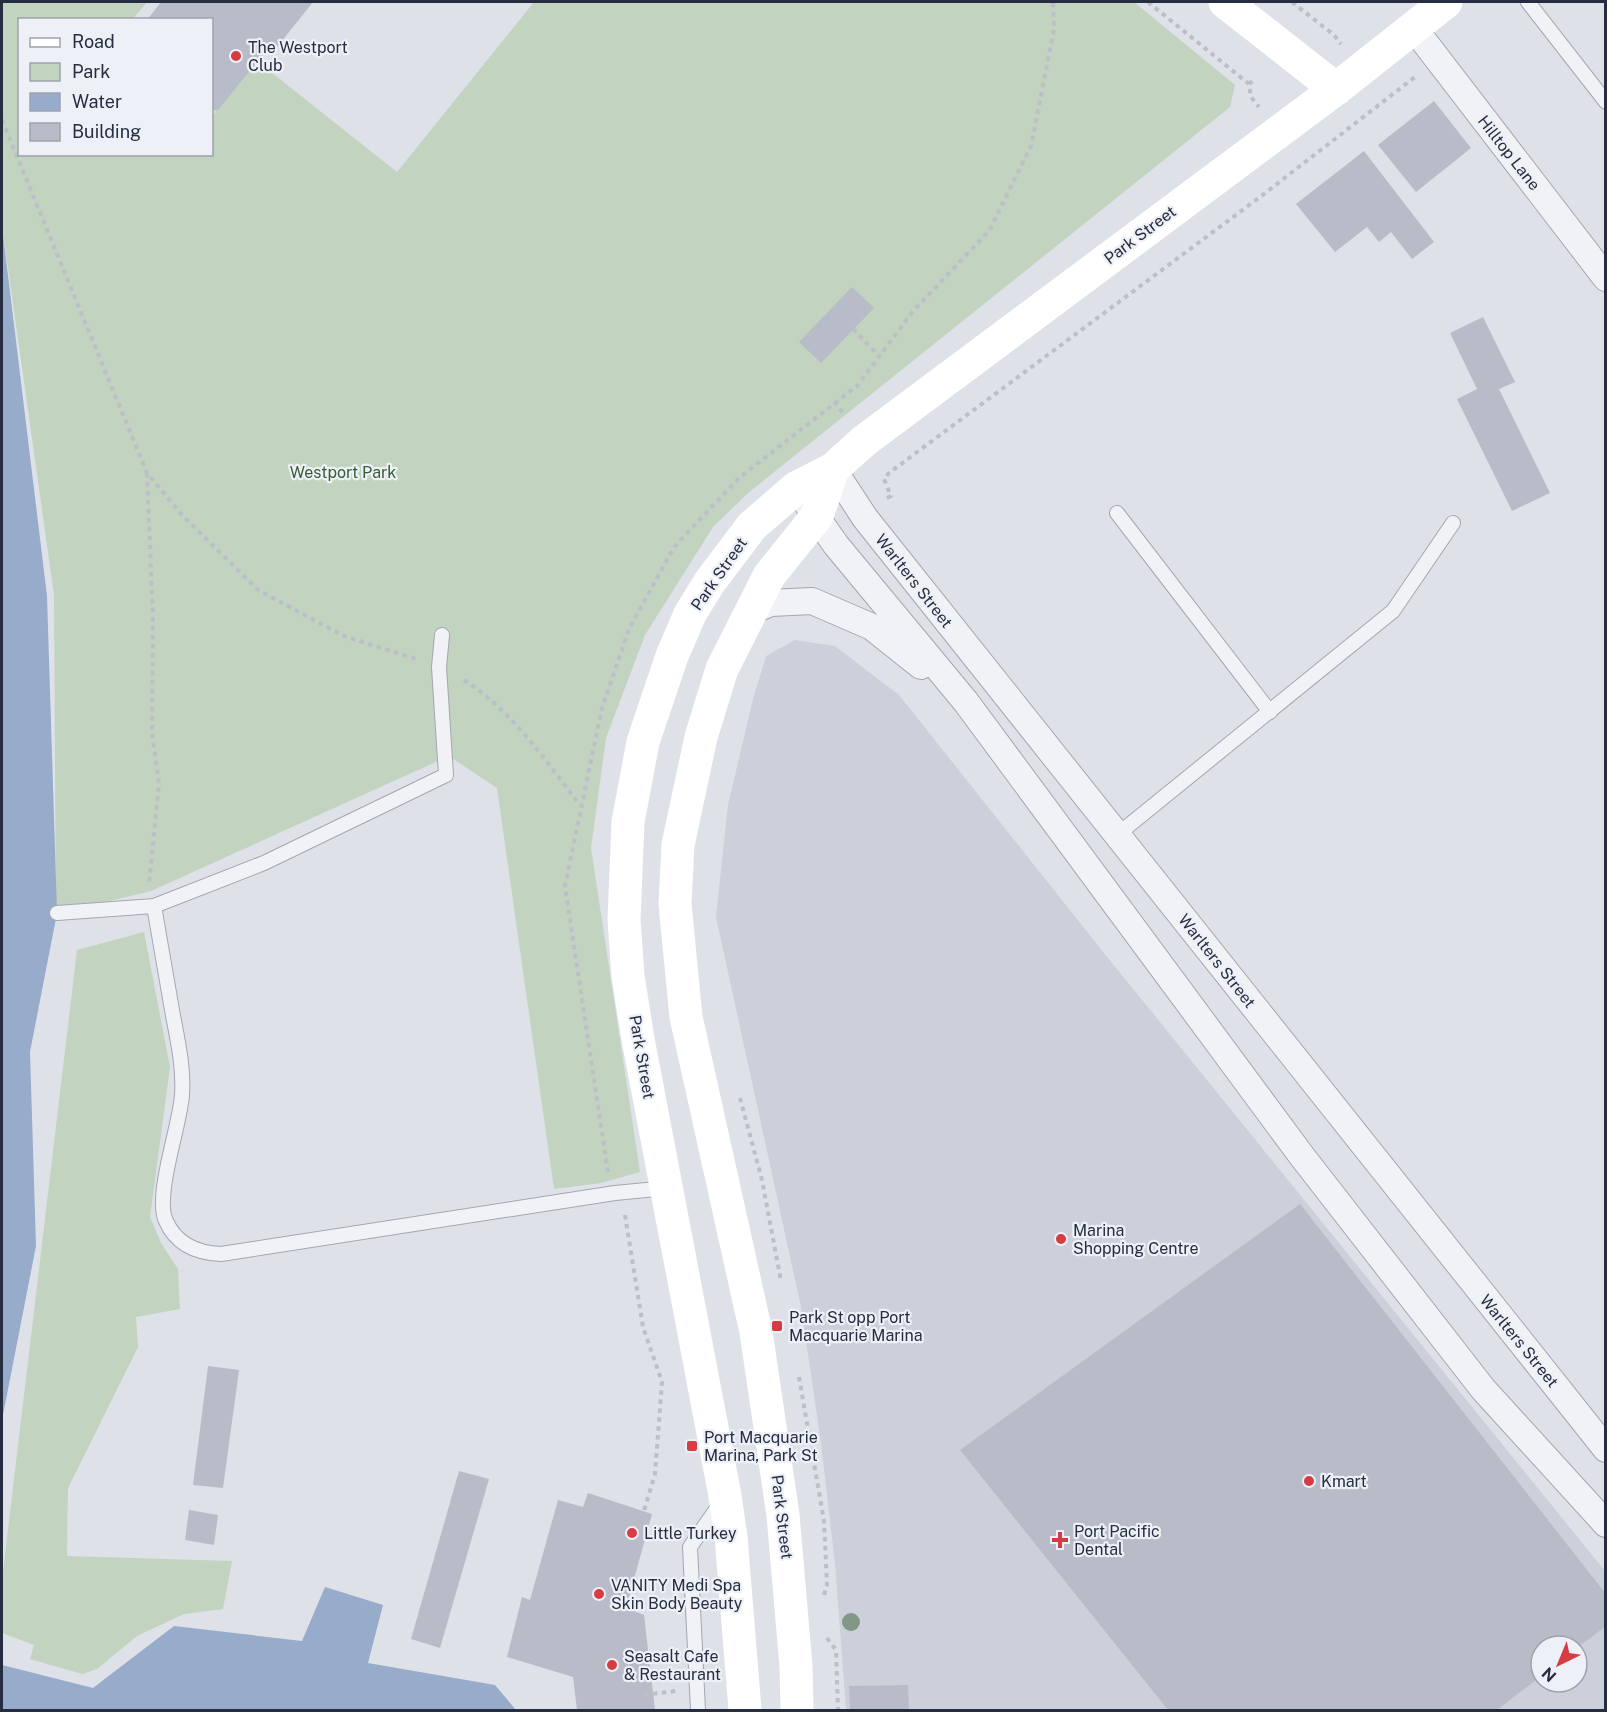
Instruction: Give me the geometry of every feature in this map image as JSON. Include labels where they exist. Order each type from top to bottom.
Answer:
[{"type":"street","points":[[1225,2],[1336,89]]},
{"type":"street","name":"Park Street","points":[[745,1710],[731,1537],[725,1496],[628,976],[624,920],[630,810],[643,742],[672,656],[690,614],[709,583],[752,526],[796,488],[833,469],[873,434],[1336,89],[1446,2]]},
{"type":"street","name":"Hilltop Lane","points":[[1413,27],[1605,278]]},
{"type":"street","name":"Park Street","points":[[797,1710],[796,1666],[783,1515],[756,1332],[686,1017],[675,904],[678,844],[701,737],[722,669],[769,576],[817,516],[833,469]]},
{"type":"street","name":"Warlters Street","points":[[833,469],[865,518],[1605,1449]]},
{"type":"street","points":[[796,488],[841,552],[966,702],[1301,1155],[1476,1380],[1605,1524]]},
{"type":"street","points":[[751,611],[771,603],[812,601],[872,627],[966,702]]},
{"type":"lane","points":[[1528,2],[1605,102]]},
{"type":"lane","points":[[1117,513],[1270,712]]},
{"type":"lane","points":[[1117,836],[1393,611],[1453,523]]},
{"type":"lane","points":[[57,913],[154,906],[264,863],[446,775],[439,667],[442,635]]},
{"type":"lane","points":[[154,906],[183,1070],[182,1098],[162,1209],[172,1232],[194,1250],[221,1254],[615,1193],[666,1188]]},
{"type":"lane","points":[[698,1710],[690,1547],[725,1496]]},
{"type":"path","points":[[610,1181],[565,886],[602,708],[628,629],[674,547],[740,477],[857,386],[914,310],[989,231],[1031,146],[1054,29],[1053,2]]},
{"type":"path","points":[[1148,2],[1249,84],[1251,97],[1260,108]]},
{"type":"path","points":[[1292,2],[1334,35],[1341,44]]},
{"type":"path","points":[[881,504],[891,496],[884,479],[889,473],[1260,197],[1437,60]]},
{"type":"path","points":[[1249,84],[1254,79]]},
{"type":"path","points":[[2,120],[147,472],[183,516],[258,590],[344,636],[451,671],[489,696],[529,739],[580,806]]},
{"type":"path","points":[[853,329],[880,357]]},
{"type":"path","points":[[834,402],[843,414]]},
{"type":"path","points":[[147,472],[153,619],[152,733],[159,784],[149,883],[154,906]]},
{"type":"path","points":[[740,477],[744,485]]},
{"type":"path","points":[[738,1089],[762,1180],[781,1282]]},
{"type":"path","points":[[625,1216],[643,1327],[662,1382],[655,1474],[644,1511]]},
{"type":"path","points":[[798,1374],[824,1521],[827,1585],[821,1604]]},
{"type":"path","points":[[824,1634],[836,1650],[838,1710]]},
{"type":"path","points":[[644,1695],[653,1694]]},
{"type":"shaded area","name":"Marina Shopping Centre","points":[[795,640],[835,646],[899,695],[1108,958],[1605,1571],[1605,1710],[846,1710],[835,1564],[821,1443],[801,1307],[716,917],[728,805],[753,699],[766,656]]},
{"type":"green space","name":"Westport Park","points":[[2,2],[147,2],[134,18],[18,18],[18,156],[213,156],[213,115],[257,61],[397,172],[534,2],[1134,2],[1235,85],[1230,107],[748,493],[713,527],[645,635],[606,738],[591,848],[640,1172],[601,1183],[554,1189],[497,788],[449,756],[151,891],[56,914],[54,595],[2,225]]},
{"type":"green space","points":[[144,932],[170,1067],[150,1217],[161,1243],[178,1269],[180,1309],[136,1317],[138,1347],[68,1488],[67,1556],[232,1561],[223,1609],[184,1614],[137,1636],[97,1669],[82,1674],[30,1659],[34,1645],[2,1633],[2,1580],[77,950]]},
{"type":"water","points":[[2,226],[47,596],[57,913],[30,1052],[36,1246],[2,1420]]},
{"type":"water","points":[[325,1587],[383,1605],[368,1663],[495,1685],[516,1710],[2,1710],[2,1665],[93,1688],[174,1626],[302,1641]]},
{"type":"building","name":"The Westport Club","points":[[161,2],[313,2],[273,52],[268,48],[218,110],[213,111],[213,18],[149,18]]},
{"type":"building","points":[[1434,101],[1471,148],[1416,192],[1378,145]]},
{"type":"building","points":[[1364,151],[1434,242],[1412,259],[1391,232],[1379,242],[1367,227],[1335,252],[1296,204]]},
{"type":"building","points":[[852,287],[874,308],[821,363],[799,342]]},
{"type":"building","points":[[1483,317],[1515,382],[1499,389],[1550,493],[1512,511],[1457,399],[1477,389],[1450,333]]},
{"type":"building","points":[[1300,1204],[1606,1594],[1606,1626],[1589,1639],[1589,1634],[1529,1634],[1529,1685],[1497,1710],[1168,1710],[960,1450]]},
{"type":"building","points":[[208,1366],[239,1370],[223,1488],[193,1485]]},
{"type":"building","points":[[459,1471],[489,1479],[440,1648],[411,1639]]},
{"type":"building","points":[[588,1493],[652,1514],[626,1608],[644,1615],[655,1710],[577,1710],[573,1677],[507,1657],[522,1597],[530,1600],[558,1500],[583,1507]]},
{"type":"building","points":[[189,1510],[218,1515],[214,1545],[185,1540]]},
{"type":"building","points":[[908,1685],[909,1710],[850,1710],[849,1686]]},
{"type":"place","name":"The Westport Club","points":[[236,56]]},
{"type":"place","name":"Marina Shopping Centre","points":[[1061,1239]]},
{"type":"place","name":"Park St opp Port Macquarie Marina","points":[[777,1326]]},
{"type":"place","name":"Port Macquarie Marina, Park St","points":[[692,1446]]},
{"type":"place","name":"Kmart","points":[[1309,1481]]},
{"type":"place","name":"Little Turkey","points":[[632,1533]]},
{"type":"place","name":"Port Pacific Dental","points":[[1060,1540]]},
{"type":"place","name":"VANITY Medi Spa Skin Body Beauty","points":[[599,1594]]},
{"type":"place","name":"Seasalt Cafe & Restaurant","points":[[612,1665]]}]
